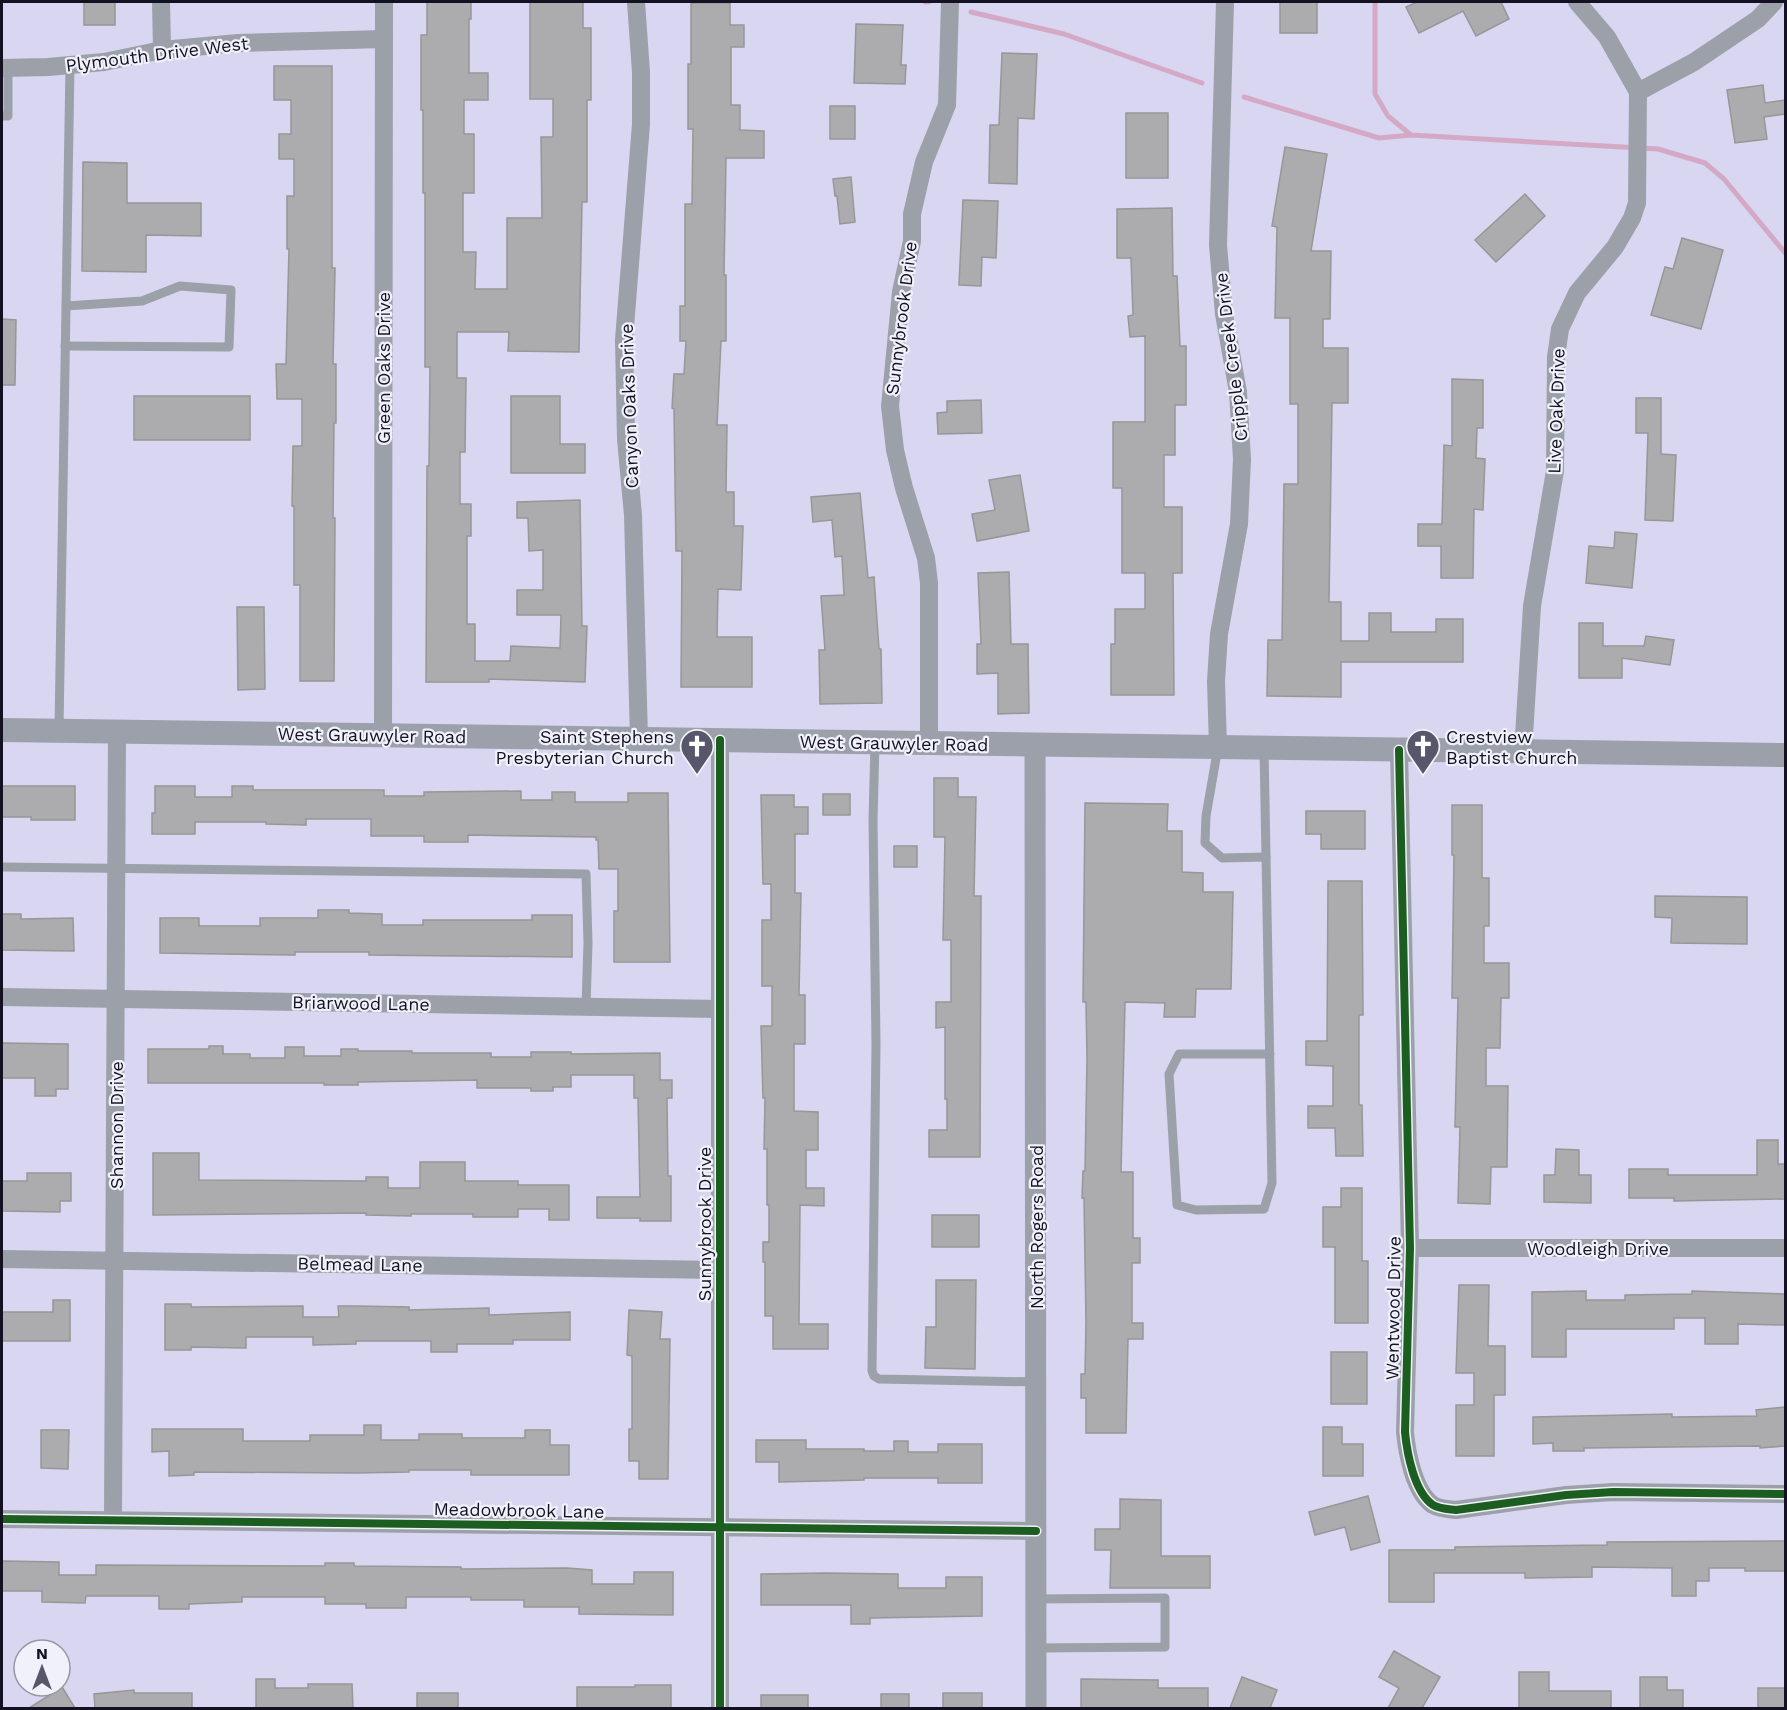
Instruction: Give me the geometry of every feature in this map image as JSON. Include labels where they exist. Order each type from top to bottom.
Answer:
[{"type":"main road","name":"West Grauwyler Road","points":[[2,730],[1785,755]]},
{"type":"street","points":[[161,2],[162,50]]},
{"type":"street","name":"Green Oaks Drive","points":[[383,735],[384,2]]},
{"type":"street","name":"Canyon Oaks Drive","points":[[636,2],[641,72],[641,124],[624,340],[626,438],[633,515],[639,739]]},
{"type":"street","name":"Sunnybrook Drive","points":[[929,743],[929,583],[926,558],[903,488],[895,450],[890,406],[901,292],[912,241],[912,214],[924,162],[947,105],[950,2]]},
{"type":"street","name":"Cripple Creek Drive","points":[[1218,747],[1216,681],[1219,634],[1239,524],[1242,459],[1238,392],[1224,314],[1218,245],[1225,2]]},
{"type":"street","name":"Live Oak Drive","points":[[1523,752],[1532,606],[1555,471],[1556,357],[1560,329],[1577,293],[1616,247],[1632,218],[1637,203],[1638,92],[1607,37],[1577,2]]},
{"type":"street","points":[[1638,92],[1694,62],[1758,19],[1774,2]]},
{"type":"street","name":"Plymouth Drive West","points":[[5,68],[104,62],[162,50],[238,43],[384,39]]},
{"type":"street","name":"Shannon Drive","points":[[113,1519],[117,732]]},
{"type":"street","name":"Sunnybrook Drive","points":[[720,740],[720,1708]]},
{"type":"street","name":"North Rogers Road","points":[[1035,745],[1036,1708]]},
{"type":"street","name":"Wentwood Drive","points":[[1399,750],[1410,1248],[1405,1431],[1407,1452],[1423,1494],[1431,1504],[1456,1510],[1566,1495],[1613,1492],[1785,1494]]},
{"type":"street","name":"Briarwood Lane","points":[[2,997],[720,1009]]},
{"type":"street","name":"Woodleigh Drive","points":[[1410,1248],[1785,1248]]},
{"type":"street","name":"Belmead Lane","points":[[2,1259],[719,1270]]},
{"type":"street","name":"Meadowbrook Lane","points":[[2,1519],[1036,1532]]},
{"type":"lane","points":[[59,731],[70,65]]},
{"type":"lane","points":[[2,116],[8,116],[5,68]]},
{"type":"lane","points":[[65,346],[229,347],[231,290],[180,286],[142,301],[66,306]]},
{"type":"lane","points":[[874,742],[876,1044],[872,1371],[879,1379],[1036,1382]]},
{"type":"lane","points":[[1218,747],[1206,816],[1205,843],[1222,858],[1266,857]]},
{"type":"lane","points":[[1264,748],[1270,1054],[1272,1183],[1264,1209],[1196,1210],[1176,1205],[1169,1074],[1179,1054],[1270,1054]]},
{"type":"lane","points":[[2,867],[586,874],[588,943],[586,1007]]},
{"type":"lane","points":[[1036,1599],[1165,1598],[1164,1647],[1036,1648]]},
{"type":"building","points":[[84,2],[115,2],[115,25],[84,25]]},
{"type":"building","points":[[427,2],[471,2],[469,73],[488,73],[488,100],[464,100],[464,134],[474,134],[474,193],[463,193],[463,252],[476,252],[475,289],[507,289],[507,218],[542,218],[541,137],[553,137],[553,99],[530,99],[530,2],[583,2],[583,28],[591,28],[591,100],[587,100],[587,202],[582,202],[579,352],[508,351],[509,332],[457,332],[457,378],[466,378],[465,452],[460,452],[460,504],[471,504],[471,536],[467,536],[467,624],[475,624],[475,661],[510,661],[511,646],[560,648],[561,615],[517,615],[517,590],[543,590],[543,550],[529,551],[528,518],[517,518],[517,502],[580,500],[582,626],[587,626],[585,682],[489,679],[489,682],[426,682],[430,367],[425,367],[425,193],[423,193],[421,35],[427,35]]},
{"type":"building","points":[[1280,2],[1317,2],[1317,33],[1280,33]]},
{"type":"building","points":[[1417,2],[1501,2],[1509,19],[1476,36],[1463,11],[1419,33],[1406,7]]},
{"type":"building","points":[[691,3],[730,3],[730,25],[744,25],[744,47],[731,47],[731,105],[740,105],[740,130],[764,131],[764,158],[726,158],[724,275],[726,275],[726,341],[721,341],[717,425],[727,425],[726,492],[734,492],[734,526],[743,526],[741,590],[718,589],[717,637],[752,637],[752,687],[681,687],[682,551],[676,551],[674,409],[672,408],[674,374],[684,374],[686,341],[680,341],[680,306],[685,306],[685,204],[692,204],[693,129],[688,129]]},
{"type":"building","points":[[856,24],[903,25],[901,65],[906,65],[905,84],[854,83]]},
{"type":"building","points":[[1002,53],[1037,54],[1034,119],[1018,118],[1017,184],[989,183],[990,125],[999,125]]},
{"type":"building","points":[[274,66],[332,66],[332,268],[335,268],[333,364],[336,364],[333,518],[335,518],[334,681],[300,681],[300,585],[294,585],[294,506],[292,506],[293,446],[302,446],[302,399],[277,399],[276,364],[286,364],[289,249],[287,249],[287,196],[294,196],[294,159],[279,159],[279,134],[291,134],[291,100],[274,100]]},
{"type":"building","points":[[1763,85],[1765,103],[1785,100],[1785,114],[1764,117],[1767,139],[1735,143],[1727,90]]},
{"type":"building","points":[[830,106],[855,106],[855,139],[830,139]]},
{"type":"building","points":[[1126,113],[1168,113],[1168,178],[1126,178]]},
{"type":"building","points":[[1285,147],[1327,154],[1311,251],[1331,251],[1330,319],[1323,319],[1323,348],[1348,348],[1348,403],[1332,403],[1329,602],[1341,602],[1341,641],[1369,641],[1369,613],[1391,613],[1391,632],[1436,632],[1436,619],[1463,619],[1463,662],[1341,662],[1341,697],[1267,696],[1268,640],[1282,640],[1284,484],[1298,484],[1298,404],[1290,404],[1290,318],[1275,318],[1277,227],[1272,226]]},
{"type":"building","points":[[83,162],[127,163],[127,203],[201,203],[201,236],[146,235],[146,272],[82,271]]},
{"type":"building","points":[[851,177],[855,222],[840,224],[833,179]]},
{"type":"building","points":[[1525,194],[1545,216],[1496,262],[1475,240]]},
{"type":"building","points":[[963,200],[998,201],[996,258],[982,257],[981,286],[959,285]]},
{"type":"building","points":[[1172,208],[1173,276],[1177,276],[1180,346],[1186,346],[1186,405],[1175,405],[1175,455],[1164,455],[1164,507],[1182,507],[1182,573],[1173,573],[1174,695],[1111,695],[1111,644],[1115,644],[1115,609],[1145,609],[1145,573],[1122,573],[1122,488],[1113,488],[1113,422],[1145,422],[1145,336],[1130,337],[1128,316],[1133,315],[1131,258],[1117,258],[1117,209]]},
{"type":"building","points":[[1682,238],[1723,250],[1701,329],[1651,315],[1665,267],[1673,269]]},
{"type":"building","points":[[2,319],[16,320],[15,385],[2,385]]},
{"type":"building","points":[[1452,379],[1483,380],[1483,428],[1477,428],[1476,458],[1485,459],[1483,510],[1474,509],[1473,578],[1441,578],[1441,546],[1418,546],[1418,524],[1442,524],[1444,445],[1452,446]]},
{"type":"building","points":[[134,396],[250,396],[250,440],[134,440]]},
{"type":"building","points":[[511,396],[560,396],[560,444],[585,444],[585,473],[511,473]]},
{"type":"building","points":[[1636,398],[1661,398],[1661,454],[1676,455],[1673,521],[1645,520],[1648,433],[1636,433]]},
{"type":"building","points":[[981,400],[982,433],[938,434],[937,413],[947,412],[947,401]]},
{"type":"building","points":[[1020,475],[1029,531],[977,541],[972,514],[995,510],[989,480]]},
{"type":"building","points":[[860,493],[868,578],[874,577],[879,649],[881,649],[882,703],[820,704],[819,650],[825,650],[821,596],[844,595],[842,556],[835,557],[832,520],[813,522],[811,497]]},
{"type":"building","points":[[1615,532],[1637,534],[1632,588],[1586,583],[1589,546],[1614,548]]},
{"type":"building","points":[[1009,572],[1011,644],[1028,644],[1029,713],[998,714],[998,673],[977,674],[977,644],[981,644],[978,573]]},
{"type":"building","points":[[237,607],[264,607],[265,689],[238,690]]},
{"type":"building","points":[[1579,623],[1603,623],[1603,646],[1644,646],[1646,636],[1674,640],[1670,665],[1622,658],[1622,678],[1579,678]]},
{"type":"building","points":[[934,778],[958,778],[958,797],[976,797],[974,896],[981,896],[980,1157],[929,1157],[929,1130],[947,1130],[945,1027],[936,1028],[936,1002],[951,1002],[951,940],[943,940],[945,837],[934,837]]},
{"type":"building","points":[[2,786],[75,786],[75,820],[31,820],[31,817],[2,817]]},
{"type":"building","points":[[155,786],[195,786],[195,797],[232,797],[232,786],[253,786],[253,790],[384,790],[384,796],[424,796],[424,792],[521,791],[521,800],[552,800],[552,792],[575,792],[575,802],[628,802],[628,793],[668,793],[670,962],[614,962],[614,911],[618,911],[618,869],[599,869],[596,837],[468,835],[468,842],[424,842],[424,836],[371,836],[371,819],[306,819],[306,825],[266,824],[266,822],[195,822],[195,834],[152,834]]},
{"type":"building","points":[[823,794],[850,794],[850,815],[823,815]]},
{"type":"building","points":[[761,795],[794,795],[794,807],[808,807],[808,834],[795,834],[795,893],[801,893],[799,995],[805,995],[805,1044],[794,1044],[794,1111],[818,1112],[818,1150],[806,1150],[806,1188],[824,1188],[824,1206],[800,1205],[799,1324],[828,1324],[828,1349],[773,1349],[773,1316],[765,1316],[763,1242],[769,1242],[769,1205],[767,1205],[767,1149],[764,1149],[765,1098],[763,1098],[761,1026],[772,1026],[772,986],[762,986],[762,920],[771,920],[771,884],[763,884]]},
{"type":"building","points":[[1085,803],[1168,804],[1167,831],[1182,831],[1182,872],[1203,873],[1203,892],[1233,892],[1231,989],[1196,989],[1195,1017],[1164,1017],[1165,1003],[1125,1002],[1121,1172],[1133,1172],[1133,1238],[1140,1238],[1140,1263],[1132,1263],[1132,1323],[1143,1323],[1143,1339],[1128,1339],[1126,1433],[1086,1433],[1086,1398],[1081,1398],[1081,1374],[1085,1374],[1086,1322],[1084,1198],[1082,1198],[1083,1171],[1085,1171],[1087,1059],[1086,1002],[1083,1002]]},
{"type":"building","points":[[1452,805],[1482,805],[1482,878],[1489,878],[1489,926],[1484,926],[1484,963],[1509,963],[1509,998],[1501,998],[1500,1048],[1486,1048],[1486,1086],[1508,1086],[1507,1167],[1491,1167],[1490,1204],[1458,1203],[1460,1127],[1455,1127],[1458,998],[1452,998],[1454,855],[1452,855]]},
{"type":"building","points":[[1306,811],[1365,811],[1365,849],[1321,849],[1321,834],[1306,834]]},
{"type":"building","points":[[894,846],[917,846],[917,867],[894,867]]},
{"type":"building","points":[[1328,881],[1362,881],[1363,1015],[1359,1015],[1359,1105],[1362,1105],[1363,1156],[1336,1156],[1335,1128],[1308,1128],[1308,1106],[1333,1106],[1333,1066],[1306,1065],[1306,1041],[1327,1041]]},
{"type":"building","points":[[1655,896],[1747,897],[1747,944],[1671,943],[1672,918],[1655,917]]},
{"type":"building","points":[[318,910],[349,910],[349,913],[382,914],[382,925],[423,925],[423,920],[532,920],[532,915],[572,915],[572,957],[369,955],[369,952],[295,952],[295,955],[160,953],[160,918],[199,918],[199,926],[260,926],[260,918],[318,918]]},
{"type":"building","points":[[2,914],[21,914],[21,919],[73,918],[74,951],[2,950]]},
{"type":"building","points":[[2,1043],[68,1044],[68,1089],[56,1089],[56,1096],[35,1096],[35,1078],[2,1078]]},
{"type":"building","points":[[209,1046],[223,1046],[223,1054],[250,1054],[250,1058],[285,1058],[285,1047],[304,1047],[304,1056],[341,1056],[341,1049],[412,1051],[412,1053],[491,1053],[491,1057],[531,1057],[531,1052],[660,1053],[660,1080],[672,1080],[672,1098],[667,1098],[671,1221],[597,1218],[597,1197],[640,1197],[638,1098],[634,1098],[634,1075],[571,1075],[571,1087],[553,1087],[553,1091],[531,1091],[531,1088],[477,1088],[477,1080],[358,1082],[358,1085],[148,1083],[148,1049],[209,1049]]},
{"type":"building","points":[[1757,1140],[1778,1140],[1778,1164],[1785,1164],[1785,1199],[1674,1201],[1674,1198],[1629,1198],[1629,1169],[1668,1169],[1668,1175],[1757,1175]]},
{"type":"building","points":[[1556,1149],[1579,1150],[1579,1175],[1591,1175],[1591,1203],[1544,1202],[1544,1175],[1555,1175]]},
{"type":"building","points":[[153,1153],[199,1153],[199,1180],[366,1181],[366,1177],[388,1177],[388,1188],[420,1188],[420,1162],[465,1162],[465,1181],[518,1181],[518,1185],[569,1185],[569,1220],[549,1220],[549,1209],[518,1209],[518,1217],[473,1217],[473,1214],[366,1215],[366,1213],[153,1215]]},
{"type":"building","points":[[27,1173],[71,1173],[71,1201],[60,1201],[60,1212],[2,1211],[2,1181],[27,1181]]},
{"type":"building","points":[[1341,1188],[1362,1188],[1362,1261],[1368,1261],[1368,1323],[1335,1323],[1335,1247],[1323,1247],[1323,1207],[1341,1207]]},
{"type":"building","points":[[932,1215],[979,1215],[979,1247],[932,1247]]},
{"type":"building","points":[[936,1280],[976,1280],[975,1369],[925,1368],[926,1327],[936,1327]]},
{"type":"building","points":[[1459,1285],[1489,1285],[1488,1346],[1505,1346],[1505,1395],[1494,1395],[1494,1456],[1456,1456],[1456,1405],[1474,1405],[1474,1373],[1456,1373]]},
{"type":"building","points":[[1586,1291],[1586,1300],[1625,1300],[1625,1295],[1692,1294],[1692,1291],[1785,1294],[1785,1325],[1738,1324],[1738,1344],[1705,1344],[1705,1318],[1674,1318],[1674,1329],[1566,1329],[1566,1357],[1532,1357],[1532,1292]]},
{"type":"building","points":[[53,1300],[70,1300],[70,1341],[2,1341],[2,1312],[53,1312]]},
{"type":"building","points":[[165,1304],[191,1304],[191,1307],[303,1306],[303,1317],[339,1317],[338,1306],[409,1307],[409,1310],[489,1308],[489,1315],[570,1312],[570,1340],[513,1340],[513,1344],[457,1344],[457,1352],[431,1352],[431,1341],[356,1341],[356,1344],[313,1345],[313,1337],[246,1337],[246,1348],[191,1347],[191,1350],[165,1350]]},
{"type":"building","points":[[629,1310],[662,1312],[660,1339],[670,1339],[668,1479],[639,1479],[639,1461],[629,1461],[629,1429],[632,1429],[632,1356],[627,1355]]},
{"type":"building","points":[[1331,1352],[1367,1352],[1367,1404],[1331,1404]]},
{"type":"building","points":[[1785,1407],[1785,1446],[1584,1448],[1584,1451],[1553,1451],[1553,1443],[1533,1444],[1533,1417],[1672,1414],[1672,1417],[1757,1416],[1756,1410]]},
{"type":"building","points":[[364,1425],[381,1425],[381,1440],[419,1440],[419,1434],[462,1434],[462,1438],[525,1438],[525,1430],[550,1430],[550,1445],[569,1445],[569,1475],[471,1475],[471,1470],[409,1470],[409,1472],[356,1473],[194,1472],[194,1475],[169,1476],[169,1451],[152,1452],[152,1429],[243,1429],[243,1441],[310,1441],[310,1435],[364,1435]]},
{"type":"building","points":[[1323,1427],[1342,1427],[1342,1444],[1363,1444],[1363,1476],[1323,1476]]},
{"type":"building","points":[[41,1430],[69,1430],[68,1469],[41,1468]]},
{"type":"building","points":[[756,1440],[806,1440],[806,1449],[864,1449],[864,1451],[894,1451],[894,1441],[908,1441],[908,1452],[938,1452],[938,1444],[982,1444],[982,1483],[938,1483],[938,1478],[864,1478],[864,1480],[779,1482],[779,1462],[756,1462]]},
{"type":"building","points":[[1368,1496],[1380,1542],[1351,1550],[1345,1527],[1315,1535],[1309,1512]]},
{"type":"building","points":[[1120,1499],[1161,1500],[1161,1556],[1210,1556],[1210,1588],[1110,1588],[1111,1550],[1095,1550],[1095,1529],[1120,1529]]},
{"type":"building","points":[[1785,1541],[1785,1571],[1709,1568],[1709,1581],[1696,1581],[1696,1596],[1672,1596],[1672,1568],[1592,1567],[1592,1577],[1525,1578],[1525,1573],[1434,1573],[1434,1602],[1389,1602],[1389,1550],[1607,1545],[1607,1542]]},
{"type":"building","points":[[2,1561],[59,1562],[59,1575],[96,1575],[96,1565],[325,1566],[325,1563],[354,1563],[354,1566],[461,1567],[461,1569],[567,1568],[592,1570],[592,1584],[634,1584],[634,1572],[673,1572],[673,1615],[579,1614],[579,1607],[524,1607],[524,1600],[471,1600],[471,1597],[406,1597],[406,1608],[366,1608],[366,1604],[325,1604],[325,1597],[242,1597],[242,1602],[189,1604],[189,1609],[159,1609],[159,1596],[86,1596],[85,1603],[42,1602],[42,1591],[2,1591]]},
{"type":"building","points":[[761,1574],[898,1574],[898,1588],[946,1588],[946,1577],[982,1577],[982,1616],[870,1618],[870,1624],[851,1624],[851,1605],[761,1605]]},
{"type":"building","points":[[1394,1651],[1440,1677],[1422,1708],[1388,1708],[1399,1688],[1379,1677]]},
{"type":"building","points":[[1519,1672],[1549,1672],[1549,1691],[1611,1691],[1611,1708],[1519,1708]]},
{"type":"building","points":[[1242,1677],[1277,1690],[1270,1708],[1230,1708]]},
{"type":"building","points":[[1640,1677],[1667,1677],[1667,1690],[1683,1690],[1683,1708],[1640,1708]]},
{"type":"building","points":[[256,1679],[275,1679],[275,1688],[308,1688],[308,1684],[352,1684],[353,1708],[256,1708]]},
{"type":"building","points":[[1081,1679],[1158,1680],[1158,1688],[1208,1688],[1208,1708],[1081,1708]]},
{"type":"building","points":[[635,1685],[671,1685],[671,1708],[577,1708],[577,1687],[635,1687]]},
{"type":"building","points":[[1758,1688],[1785,1688],[1785,1708],[1758,1708]]},
{"type":"building","points":[[134,1690],[134,1693],[192,1693],[192,1708],[95,1708],[94,1694]]},
{"type":"building","points":[[417,1693],[458,1693],[458,1708],[417,1708]]},
{"type":"building","points":[[943,1693],[982,1693],[982,1708],[943,1708]]},
{"type":"building","points":[[881,1694],[909,1694],[909,1708],[881,1708]]},
{"type":"building","points":[[761,1695],[808,1695],[808,1708],[761,1708]]},
{"type":"building","points":[[45,1698],[69,1698],[75,1708],[29,1708]]},
{"type":"waterway","points":[[1375,2],[1375,94],[1388,116],[1411,135],[1658,149],[1705,163],[1724,179],[1786,254]]},
{"type":"waterway","points":[[971,12],[1064,34],[1202,83]]},
{"type":"waterway","points":[[1244,97],[1379,138],[1411,135]]},
{"type":"cycle path","points":[[720,740],[720,1708]]},
{"type":"cycle path","points":[[1399,750],[1410,1248],[1405,1432],[1416,1482],[1426,1499],[1433,1505],[1456,1510],[1566,1495],[1613,1492],[1786,1494]]},
{"type":"cycle path","points":[[2,1519],[1036,1531]]},
{"type":"place","name":"Saint Stephens Presbyterian Church","points":[[697,775]]},
{"type":"place","name":"Crestview Baptist Church","points":[[1423,775]]}]
